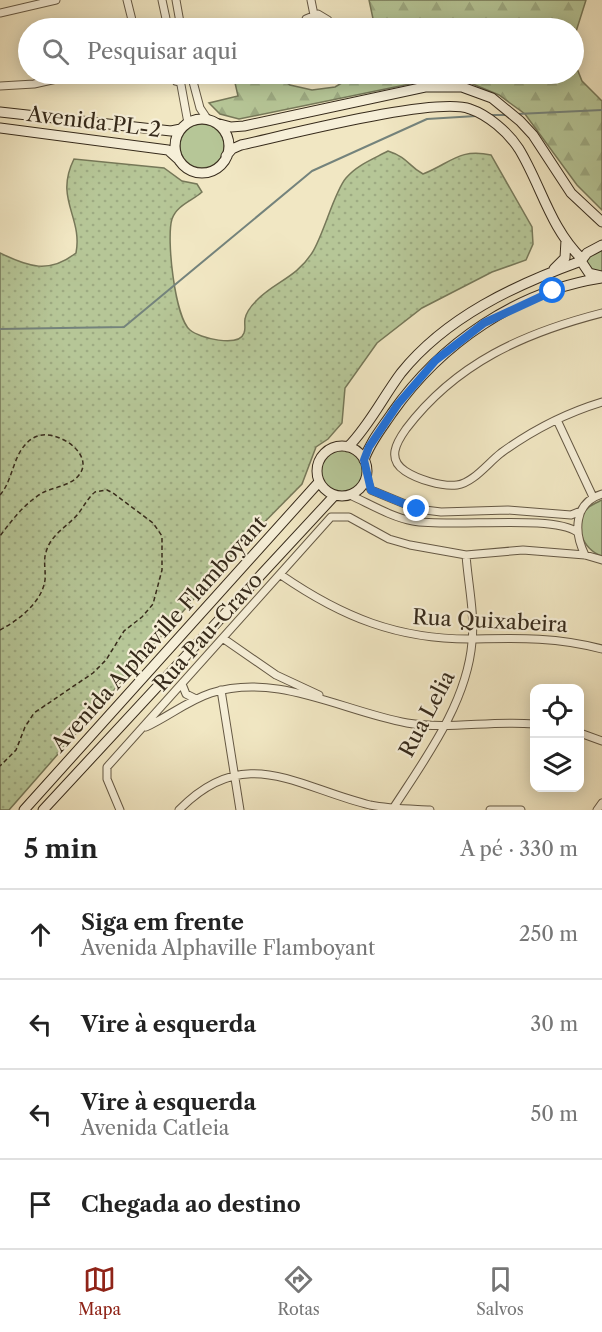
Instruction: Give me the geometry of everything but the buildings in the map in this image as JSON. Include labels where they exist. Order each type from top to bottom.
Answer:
[{"type":"street","points":[[0,13],[56,0]]},
{"type":"street","points":[[127,0],[132,18]]},
{"type":"street","points":[[162,0],[166,18]]},
{"type":"street","points":[[176,0],[180,18]]},
{"type":"street","points":[[311,0],[314,15]]},
{"type":"street","points":[[308,18],[314,15],[326,18]]},
{"type":"street","points":[[0,86],[34,84]]},
{"type":"street","points":[[181,84],[184,126],[175,144],[179,160],[192,170],[208,171],[222,163],[232,149],[241,145],[315,128],[438,106],[468,108],[487,117],[518,147],[549,214],[589,273],[602,277]]},
{"type":"street","points":[[194,84],[200,108],[227,138],[226,156]]},
{"type":"street","points":[[184,126],[212,121],[231,127],[244,126],[425,87],[462,87],[492,98],[520,121],[533,135],[572,194],[602,222]]},
{"type":"street","name":"Avenida PL-2","points":[[0,112],[171,131],[184,126]]},
{"type":"street","name":"Avenida PL-2","points":[[0,128],[168,150],[179,160]]},
{"type":"street","points":[[548,275],[565,258],[567,240]]},
{"type":"street","points":[[348,447],[403,372],[447,328],[511,290],[582,260],[587,253],[602,245]]},
{"type":"street","points":[[602,277],[571,284],[521,304],[484,323],[459,340],[436,360],[398,404],[369,447],[364,460],[366,477],[371,490],[417,509],[441,512],[508,510],[571,515],[580,511],[593,497],[602,494]]},
{"type":"street","points":[[602,313],[560,324],[521,339],[451,380],[425,405],[394,450],[396,465],[407,473],[426,480],[457,485],[467,482],[501,453],[537,430],[602,402]]},
{"type":"street","points":[[558,420],[593,497]]},
{"type":"street","points":[[364,460],[348,447],[340,447],[325,453],[317,466],[319,482],[335,495],[350,495],[411,521],[441,524],[512,522],[569,526],[577,532]]},
{"type":"street","points":[[350,495],[357,491],[366,477]]},
{"type":"street","name":"Avenida Alphaville Flamboyant","points":[[24,810],[319,482]]},
{"type":"street","name":"Avenida Alphaville Flamboyant","points":[[43,810],[335,495]]},
{"type":"street","points":[[580,511],[577,532],[585,555]]},
{"type":"street","name":"Rua Pau-Cravo","points":[[120,810],[107,778],[106,767],[224,639],[331,517],[349,517],[389,539],[410,545],[466,555]]},
{"type":"street","points":[[466,555],[523,550],[585,555],[602,560]]},
{"type":"street","name":"Rua Lelia","points":[[393,809],[461,693],[469,668],[473,639],[466,555]]},
{"type":"street","name":"Rua Quixabeira","points":[[281,575],[317,600],[356,619],[394,631],[473,639],[521,636],[602,649]]},
{"type":"street","points":[[224,639],[276,675],[326,700]]},
{"type":"street","points":[[270,687],[276,682],[276,675]]},
{"type":"street","points":[[182,684],[186,694],[196,699]]},
{"type":"street","points":[[143,728],[196,699],[221,690],[270,687],[407,723],[443,726],[530,724]]},
{"type":"street","points":[[221,690],[240,810]]},
{"type":"street","points":[[584,735],[602,741]]},
{"type":"street","points":[[179,810],[196,793],[218,780],[258,772],[281,775],[371,805],[393,809],[430,810]]},
{"type":"street","points":[[597,810],[602,803]]},
{"type":"street","points":[[490,810],[521,810]]},
{"type":"path","points":[[0,495],[20,452],[36,437],[54,435],[69,442],[79,454],[82,469],[79,476],[42,493],[15,516],[0,536]]},
{"type":"path","points":[[0,630],[33,605],[42,592],[45,578],[44,563],[49,545],[56,534],[78,514],[95,492],[107,490],[113,493],[159,529],[163,544],[162,570],[153,604],[142,617],[124,631],[106,660],[93,673],[34,713],[25,727],[16,750],[0,766]]},
{"type":"green space","points":[[369,0],[586,0],[580,18],[373,18]]},
{"type":"green space","points":[[584,83],[602,101],[602,210],[577,185],[525,114],[499,95],[473,84]]},
{"type":"green space","points":[[235,84],[289,84],[312,90],[335,87],[340,84],[410,84],[239,119],[220,114],[209,103],[238,96]]},
{"type":"green space","points":[[202,124],[218,130],[224,146],[218,162],[202,168],[186,162],[180,146],[186,130]]},
{"type":"green space","points":[[388,151],[400,156],[423,174],[463,155],[480,153],[491,155],[532,227],[533,244],[526,260],[492,272],[422,308],[377,343],[345,388],[342,423],[328,439],[316,447],[302,484],[235,552],[9,810],[0,810],[0,253],[30,265],[48,266],[66,260],[76,253],[76,229],[67,186],[74,159],[164,168],[182,181],[197,184],[202,192],[177,210],[170,229],[173,277],[185,323],[190,330],[202,336],[218,340],[235,340],[241,338],[244,333],[246,317],[255,302],[299,268],[312,253],[337,193],[350,173]]},
{"type":"green space","points":[[602,249],[602,272],[591,270],[586,263],[587,258]]},
{"type":"green space","points":[[342,449],[357,456],[364,471],[357,486],[342,493],[327,486],[320,471],[327,456]]},
{"type":"green space","points":[[602,500],[602,556],[589,548],[580,528],[584,513],[589,507]]},
{"type":"waterway","points":[[517,114],[602,110]]},
{"type":"waterway","points":[[490,115],[507,115]]},
{"type":"waterway","points":[[0,329],[124,327],[312,171],[427,119],[476,116]]},
{"type":"route","points":[[417,509],[371,490],[366,477],[364,460],[369,447],[398,404],[417,381],[459,340],[484,323],[553,291]]}]
